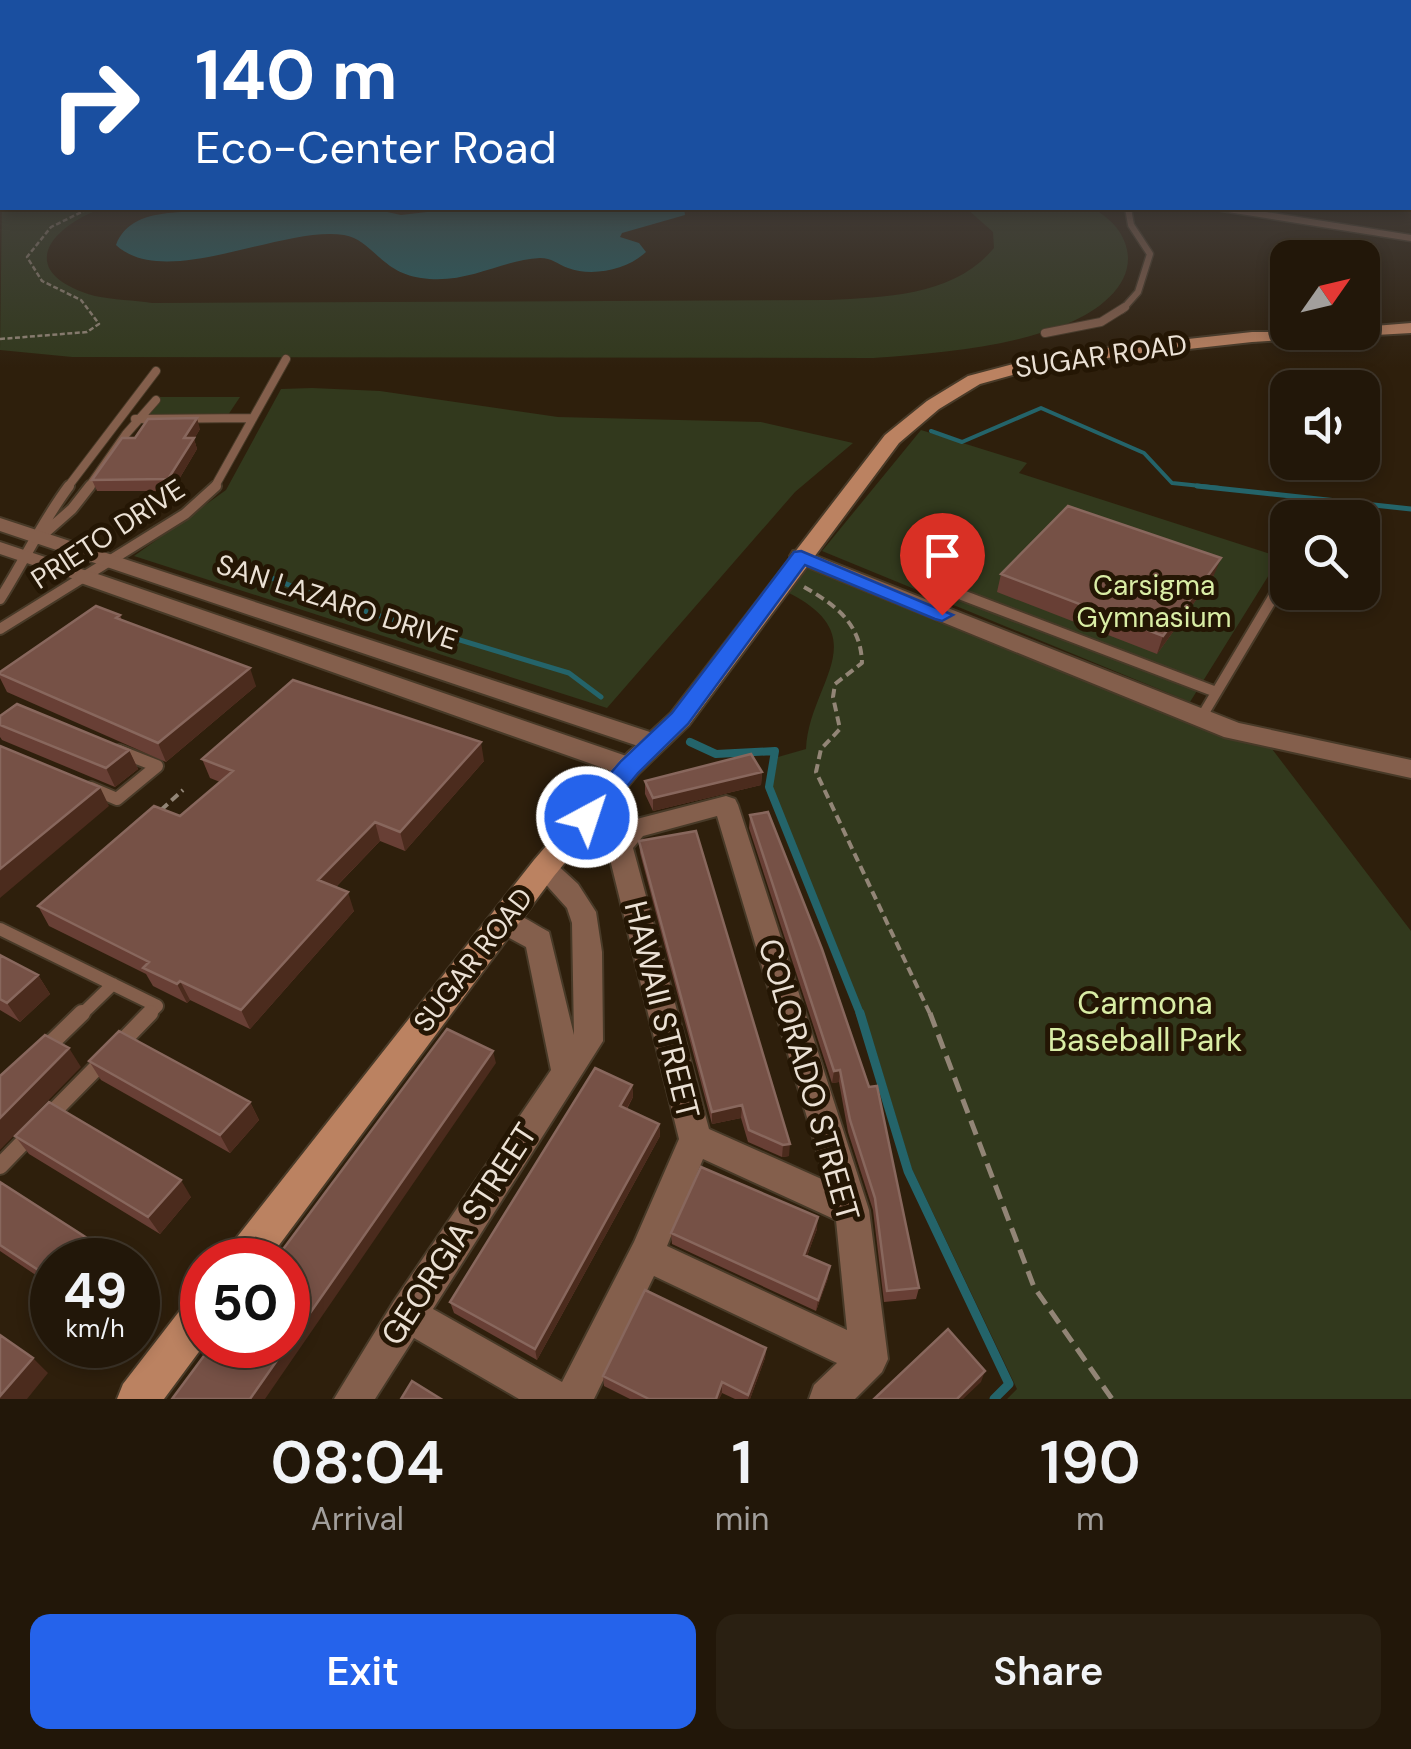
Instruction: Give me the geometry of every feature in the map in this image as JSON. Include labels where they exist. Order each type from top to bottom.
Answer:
[{"type":"main road","name":"SUGAR ROAD","points":[[1380,330],[1411,328]]},
{"type":"main road","name":"SUGAR ROAD","points":[[261,1238],[544,868],[629,767],[680,718],[892,439],[933,405],[974,380],[1011,368],[1082,354],[1270,336]]},
{"type":"main road","points":[[138,1399],[180,1343]]},
{"type":"street","name":"SAN LAZARO DRIVE","points":[[0,524],[32,548],[86,577],[629,767]]},
{"type":"street","name":"SAN LAZARO DRIVE","points":[[0,548],[32,548],[110,563],[653,742]]},
{"type":"street","points":[[801,556],[1233,731],[1411,769]]},
{"type":"street","name":"HAWAII STREET","points":[[574,1399],[646,1254],[695,1139],[620,847],[634,829],[726,804]]},
{"type":"street","name":"COLORADO STREET","points":[[726,804],[852,1210],[869,1360]]},
{"type":"street","name":"GEORGIA STREET","points":[[353,1399],[588,1040],[592,1013],[590,939],[585,918],[573,892],[544,868]]},
{"type":"street","points":[[503,921],[539,940],[566,1069]]},
{"type":"street","points":[[548,991],[589,981]]},
{"type":"street","points":[[695,1139],[852,1210]]},
{"type":"street","points":[[646,1254],[869,1360],[828,1399]]},
{"type":"street","points":[[407,1314],[556,1399]]},
{"type":"lane","points":[[1046,334],[1104,324],[1139,294],[1150,254],[1139,236]]},
{"type":"lane","name":"PRIETO DRIVE","points":[[0,630],[110,563],[212,492],[286,358]]},
{"type":"lane","points":[[0,599],[32,548],[41,523],[156,370]]},
{"type":"lane","points":[[32,548],[59,526],[135,419],[156,400]]},
{"type":"lane","points":[[135,419],[253,418]]},
{"type":"lane","points":[[962,594],[1216,692]]},
{"type":"lane","points":[[1201,718],[1270,603]]},
{"type":"lane","points":[[84,785],[117,800],[158,766],[105,745]]},
{"type":"lane","points":[[0,929],[157,1006],[0,1166]]},
{"type":"lane","points":[[28,1065],[113,984]]},
{"type":"path","points":[[0,339],[88,332],[99,324],[81,300],[42,281],[27,257],[43,236]]},
{"type":"path","points":[[787,578],[839,610],[859,632],[862,663],[835,684],[833,697],[840,728],[820,749],[816,772],[926,1004],[1034,1287],[1112,1399]]},
{"type":"path","points":[[156,815],[183,790]]},
{"type":"green space","points":[[1,236],[57,236],[48,252],[48,265],[55,276],[95,296],[152,303],[874,297],[918,291],[960,276],[994,248],[993,236],[1121,236],[1128,261],[1125,274],[1109,298],[1069,323],[997,344],[873,358],[72,357],[0,350]]},
{"type":"green space","points":[[281,389],[380,391],[558,417],[761,422],[853,443],[795,492],[607,708],[134,556],[226,490]]},
{"type":"green space","points":[[159,397],[240,397],[228,415],[145,416]]},
{"type":"green space","name":"Carsigma Gymnasium","points":[[921,430],[1027,463],[1019,473],[1270,554],[1270,573],[1190,702],[822,551]]},
{"type":"green space","name":"Carmona Baseball Park","points":[[808,568],[1226,733],[1269,745],[1411,931],[1411,1399],[1007,1399],[1017,1389],[911,1167],[874,1045],[772,786],[778,757],[806,749],[810,725],[832,663],[834,645],[829,627],[815,610],[789,593]]},
{"type":"water","points":[[121,236],[306,236],[226,254],[164,261],[137,257],[116,245]]},
{"type":"water","points":[[348,236],[620,236],[639,243],[646,252],[629,263],[598,272],[577,271],[540,258],[438,279],[407,275]]},
{"type":"building","points":[[197,418],[184,438],[194,438],[168,479],[92,480],[122,438],[135,438],[148,419]]},
{"type":"building","points":[[1068,506],[1221,558],[1163,636],[1001,574]]},
{"type":"building","points":[[96,606],[120,615],[116,618],[250,668],[158,743],[0,674]]},
{"type":"building","points":[[293,680],[481,742],[400,832],[375,822],[318,880],[348,892],[241,1010],[143,968],[149,962],[38,906],[154,806],[180,816],[233,771],[202,759]]},
{"type":"building","points":[[17,704],[129,750],[106,768],[0,725],[0,716]]},
{"type":"building","points":[[0,746],[100,787],[0,869]]},
{"type":"building","points":[[751,754],[762,772],[653,798],[645,781]]},
{"type":"building","points":[[768,812],[822,949],[869,1087],[877,1086],[919,1288],[887,1291],[875,1198],[850,1120],[840,1070],[834,1071],[750,815]]},
{"type":"building","points":[[696,831],[790,1144],[783,1145],[749,1130],[742,1105],[712,1112],[639,841]]},
{"type":"building","points":[[0,955],[38,975],[7,1003],[0,999]]},
{"type":"building","points":[[447,1029],[493,1051],[310,1313],[310,1238],[291,1238]]},
{"type":"building","points":[[119,1031],[250,1102],[220,1135],[89,1061]]},
{"type":"building","points":[[45,1035],[69,1048],[0,1118],[0,1076]]},
{"type":"building","points":[[595,1068],[632,1085],[620,1106],[659,1124],[535,1349],[450,1302]]},
{"type":"building","points":[[49,1102],[181,1180],[148,1217],[15,1136]]},
{"type":"building","points":[[701,1167],[818,1217],[804,1255],[830,1266],[818,1300],[671,1233]]},
{"type":"building","points":[[0,1182],[87,1238],[30,1238],[30,1265],[0,1245]]},
{"type":"building","points":[[645,1290],[766,1348],[748,1395],[722,1382],[716,1399],[649,1399],[603,1376]]},
{"type":"building","points":[[948,1329],[985,1371],[957,1399],[874,1399]]},
{"type":"building","points":[[0,1335],[30,1356],[30,1361],[0,1396]]},
{"type":"building","points":[[195,1368],[272,1368],[250,1399],[172,1399]]},
{"type":"building","points":[[412,1381],[441,1399],[401,1399]]},
{"type":"waterway","points":[[931,431],[962,442],[1041,408],[1144,453],[1172,483],[1220,488]]},
{"type":"waterway","points":[[1197,486],[1411,509]]},
{"type":"waterway","points":[[244,567],[324,599],[569,673],[601,697]]},
{"type":"waterway","points":[[690,742],[716,754],[775,751],[769,787],[861,1015]]},
{"type":"waterway","points":[[861,1015],[908,1171],[1009,1384],[994,1399]]},
{"type":"route","points":[[587,817],[629,767],[680,718],[801,556],[942,615]]}]
